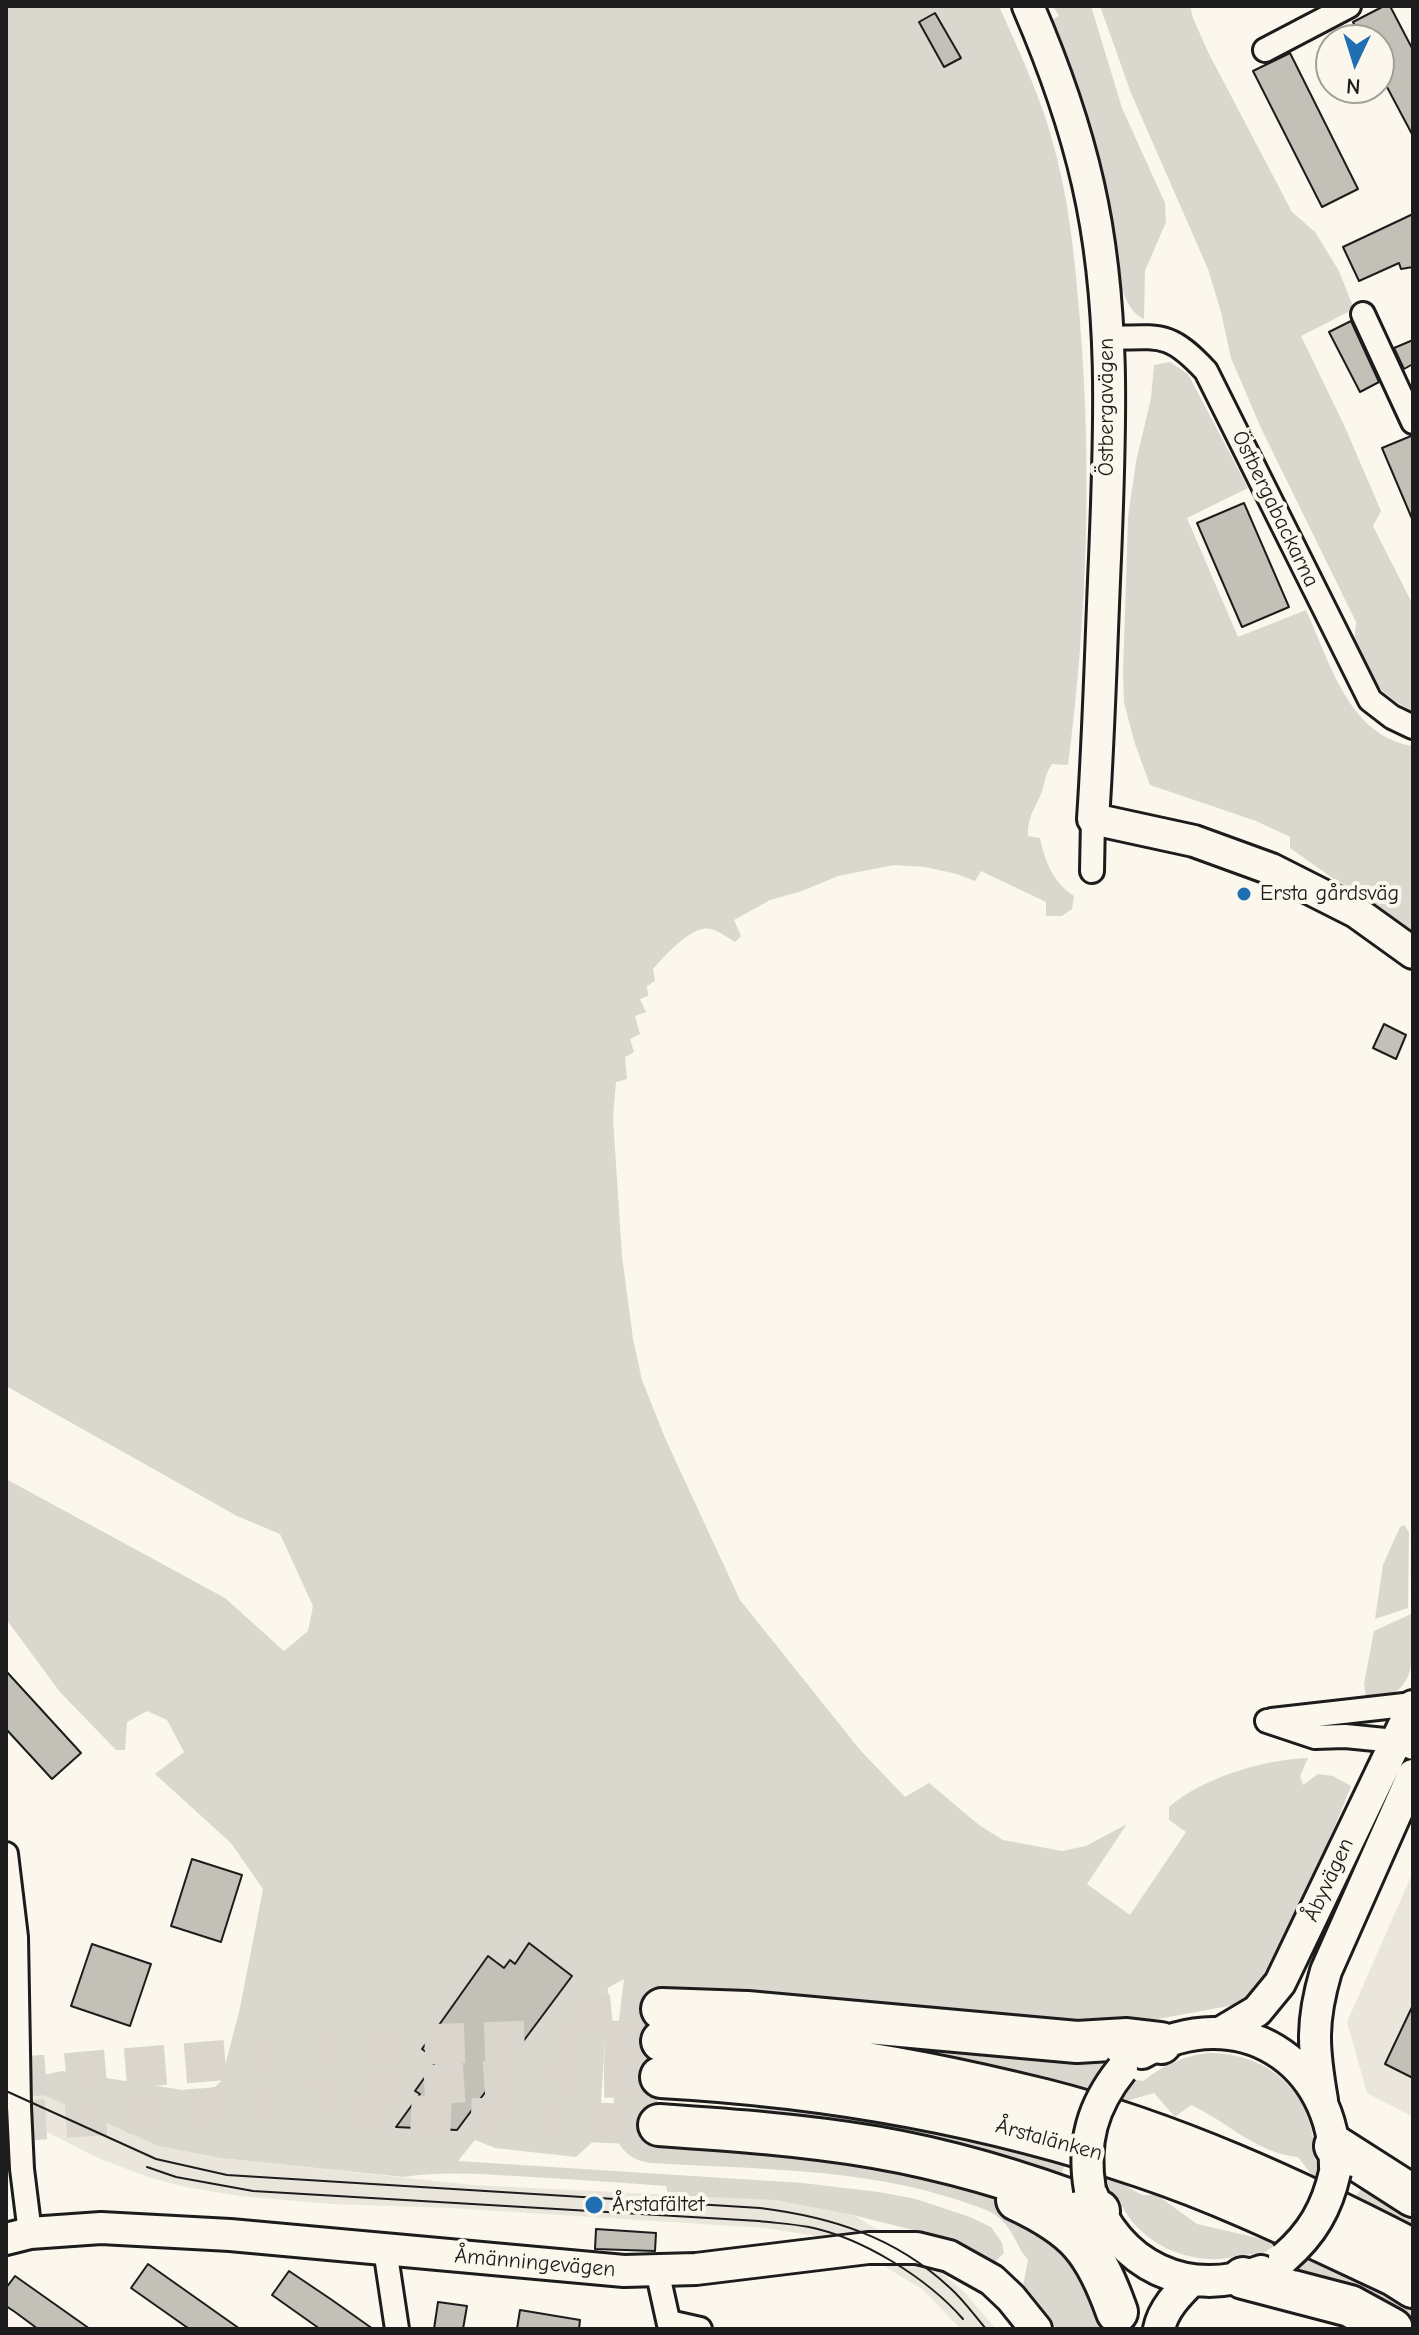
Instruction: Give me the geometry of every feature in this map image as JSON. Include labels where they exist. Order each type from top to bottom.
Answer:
[{"type":"highway","points":[[662,2042],[747,2012],[1077,2042],[1127,2039],[1161,2043]]},
{"type":"highway","name":"Årstalänken","points":[[662,2042],[812,2055],[918,2072],[1047,2101],[1219,2159],[1276,2183],[1413,2250]]},
{"type":"highway","name":"Årstalänken","points":[[662,2042],[810,2088],[921,2107],[1038,2134],[1144,2167],[1309,2235],[1413,2287]]},
{"type":"highway","points":[[659,2125],[765,2133],[873,2147],[930,2159],[1051,2193],[1099,2210]]},
{"type":"highway","points":[[930,2159],[968,2180],[1020,2201],[1081,2240],[1103,2272],[1118,2320]]},
{"type":"highway","points":[[1335,2159],[1413,2196]]},
{"type":"highway","points":[[1243,2278],[1350,2306],[1392,2329]]},
{"type":"street","name":"Östbergavägen","points":[[1028,6],[1072,120],[1088,186],[1097,234],[1108,338],[1110,440],[1093,819]]},
{"type":"street","points":[[1265,50],[1349,6]]},
{"type":"street","points":[[1363,314],[1413,422]]},
{"type":"street","name":"Östbergabackarna","points":[[1108,338],[1164,338],[1185,348],[1206,371],[1370,700],[1392,717],[1413,727]]},
{"type":"street","points":[[1092,871],[1093,819],[1194,841],[1271,869],[1356,912],[1413,953]]},
{"type":"street","points":[[1404,1744],[1345,1736],[1315,1737],[1267,1721],[1413,1705]]},
{"type":"street","name":"Åbyvägen","points":[[1220,2033],[1257,2011],[1280,1983],[1404,1744],[1413,1705]]},
{"type":"street","name":"Åbyvägen","points":[[1322,2100],[1313,2045],[1319,1996],[1332,1958],[1413,1775]]},
{"type":"street","points":[[6,1854],[16,1937],[22,2169],[18,2236]]},
{"type":"street","points":[[1099,2210],[1120,2242],[1145,2263],[1168,2274],[1192,2280],[1243,2278],[1284,2258],[1300,2245],[1318,2220],[1331,2192],[1335,2159],[1333,2130],[1322,2100],[1310,2082],[1280,2053],[1241,2036],[1199,2033],[1161,2043],[1122,2069],[1103,2096],[1090,2126],[1086,2169],[1099,2210],[1118,2320]]},
{"type":"street","name":"Åmänningevägen","points":[[18,2236],[101,2228],[230,2235],[624,2271],[696,2269],[868,2248],[917,2248],[949,2256],[992,2280],[1036,2329]]},
{"type":"street","points":[[385,2249],[397,2329]]},
{"type":"street","points":[[657,2270],[670,2325],[700,2329]]},
{"type":"street","points":[[1159,2329],[1161,2319],[1192,2280]]},
{"type":"shaded area","name":"Årstafältet","points":[[6,6],[999,6],[1040,103],[1057,159],[1070,228],[1080,322],[1086,433],[1086,544],[1080,655],[1068,765],[1052,764],[1028,830],[1028,836],[1040,838],[1051,871],[1074,896],[1072,909],[1062,916],[1046,916],[1046,902],[981,871],[975,881],[925,867],[894,865],[838,876],[770,900],[734,920],[741,936],[735,942],[714,930],[704,929],[687,936],[672,949],[653,969],[655,981],[647,986],[648,996],[640,999],[646,1012],[635,1016],[640,1034],[630,1039],[634,1052],[625,1057],[627,1079],[616,1082],[613,1118],[622,1256],[633,1339],[642,1380],[665,1438],[740,1600],[861,1751],[905,1797],[929,1783],[979,1825],[1003,1840],[1062,1851],[1086,1846],[1127,1824],[1087,1884],[1130,1915],[1186,1832],[1169,1820],[1169,1807],[1199,1787],[1254,1766],[1308,1758],[1300,1776],[1303,1785],[1318,1774],[1333,1776],[1351,1786],[1261,1989],[1245,2003],[1109,2028],[665,1995],[664,1988],[661,1989],[656,2146],[659,2146],[659,2141],[869,2162],[995,2195],[1051,2224],[1102,2309],[1103,2329],[1057,2329],[1023,2286],[1028,2260],[1011,2232],[997,2216],[978,2207],[922,2189],[845,2176],[650,2163],[629,2155],[620,2145],[614,2113],[615,2064],[624,1979],[608,1988],[599,2136],[576,2157],[495,2148],[475,2140],[458,2161],[803,2183],[879,2192],[916,2199],[991,2227],[1002,2243],[1004,2253],[995,2262],[953,2240],[853,2215],[775,2200],[668,2195],[666,2186],[474,2174],[404,2177],[220,2158],[158,2146],[39,2093],[43,2075],[62,2071],[208,2094],[221,2081],[240,2008],[263,1889],[231,1843],[155,1774],[184,1752],[167,1720],[147,1711],[127,1722],[125,1750],[116,1750],[60,1692],[6,1619],[6,1479],[225,1598],[284,1651],[308,1631],[313,1606],[280,1534],[237,1516],[6,1386]]},
{"type":"shaded area","points":[[1053,6],[1091,6],[1122,108],[1165,203],[1166,222],[1145,271],[1144,319],[1133,310],[1122,289],[1109,206],[1095,153],[1048,22],[1059,16]]},
{"type":"shaded area","points":[[1100,6],[1190,6],[1208,52],[1292,212],[1315,232],[1339,271],[1354,309],[1301,336],[1381,511],[1373,526],[1413,605],[1413,711],[1378,686],[1360,659],[1355,643],[1356,622],[1261,428],[1231,358],[1208,269],[1131,93]]},
{"type":"shaded area","points":[[1170,362],[1188,374],[1248,488],[1187,518],[1238,637],[1306,610],[1333,673],[1357,712],[1391,740],[1413,746],[1413,935],[1290,848],[1290,837],[1256,821],[1150,785],[1124,702],[1128,517],[1136,462],[1151,398],[1154,365]]},
{"type":"shaded area","points":[[1404,1525],[1409,1532],[1408,1608],[1375,1619],[1383,1565],[1400,1527]]},
{"type":"shaded area","points":[[1411,1614],[1412,1659],[1404,1683],[1396,1692],[1366,1696],[1364,1684],[1374,1631]]},
{"type":"shaded area","points":[[1413,1872],[1413,2117],[1367,2093],[1347,2022]]},
{"type":"shaded area","points":[[866,2043],[1097,2053],[1103,2068],[1087,2094]]},
{"type":"shaded area","points":[[1214,2053],[1256,2062],[1288,2084],[1308,2118],[1315,2160],[1322,2165],[1319,2184],[1298,2157],[1269,2150],[1191,2105],[1175,2117],[1154,2093],[1119,2103],[1136,2080],[1143,2081],[1167,2065],[1185,2058]]},
{"type":"shaded area","points":[[6,2078],[158,2146],[220,2158],[473,2185],[775,2200],[853,2215],[914,2251],[939,2270],[966,2294],[996,2329],[961,2329],[922,2289],[881,2264],[811,2235],[765,2228],[450,2208],[330,2204],[240,2196],[185,2187],[98,2158],[6,2111]]},
{"type":"shaded area","points":[[757,2104],[867,2118],[966,2137],[1065,2163],[1061,2177],[756,2113]]},
{"type":"shaded area","points":[[1105,2174],[1142,2195],[1157,2195],[1197,2224],[1280,2243],[1258,2256],[1249,2254],[1205,2259],[1175,2252],[1147,2236],[1136,2225],[1119,2199],[1112,2197]]},
{"type":"shaded area","points":[[1364,2185],[1413,2213],[1413,2229],[1353,2200]]},
{"type":"shaded area","points":[[1311,2256],[1374,2287],[1413,2311],[1413,2326],[1370,2302],[1292,2272]]},
{"type":"building","points":[[1390,6],[1413,50],[1413,136],[1395,102],[1395,24],[1353,22]]},
{"type":"building","points":[[935,13],[961,58],[944,67],[919,22]]},
{"type":"building","points":[[1290,53],[1358,189],[1322,207],[1253,71]]},
{"type":"building","points":[[1413,214],[1413,267],[1401,269],[1399,263],[1359,281],[1343,247]]},
{"type":"building","points":[[1351,321],[1379,382],[1360,392],[1329,332]]},
{"type":"building","points":[[1413,340],[1413,364],[1404,369],[1394,348]]},
{"type":"building","points":[[1413,436],[1413,521],[1382,448]]},
{"type":"building","points":[[1244,503],[1289,607],[1242,627],[1197,523]]},
{"type":"building","points":[[1384,1024],[1406,1035],[1396,1059],[1373,1048]]},
{"type":"building","points":[[6,1671],[81,1753],[52,1779],[6,1729]]},
{"type":"building","points":[[192,1859],[242,1875],[221,1942],[171,1926]]},
{"type":"building","points":[[529,1943],[572,1976],[457,2130],[396,2127],[420,2094],[415,2091],[437,2060],[422,2049],[488,1956],[504,1968],[510,1960],[515,1964]]},
{"type":"building","points":[[92,1944],[151,1964],[130,2026],[71,2006]]},
{"type":"building","points":[[1413,2005],[1413,2078],[1385,2064]]},
{"type":"building","points":[[596,2229],[656,2233],[655,2251],[595,2249]]},
{"type":"building","points":[[148,2264],[240,2329],[190,2329],[131,2288]]},
{"type":"building","points":[[289,2271],[373,2329],[320,2329],[272,2295]]},
{"type":"building","points":[[15,2276],[90,2329],[38,2329],[6,2306],[6,2288]]},
{"type":"building","points":[[438,2302],[467,2306],[463,2329],[434,2329]]},
{"type":"building","points":[[520,2310],[580,2320],[579,2329],[517,2329]]},
{"type":"tunnel","points":[[572,2018],[662,2009]]},
{"type":"tunnel","points":[[6,2078],[407,2045],[546,2040],[662,2041]]},
{"type":"tunnel","points":[[6,2122],[208,2108],[345,2091],[510,2079],[661,2077]]},
{"type":"tunnel","points":[[351,2113],[659,2125]]},
{"type":"tram line","points":[[6,2091],[156,2159],[227,2175],[760,2208],[812,2217],[861,2232],[907,2255],[954,2292],[986,2329]]},
{"type":"tram line","points":[[147,2167],[176,2177],[253,2191],[759,2221],[809,2227],[851,2240],[893,2262],[931,2289],[963,2319]]},
{"type":"place","name":"Ersta gårdsväg","points":[[1244,894]]},
{"type":"place","name":"Årstafältet","points":[[594,2205]]}]
